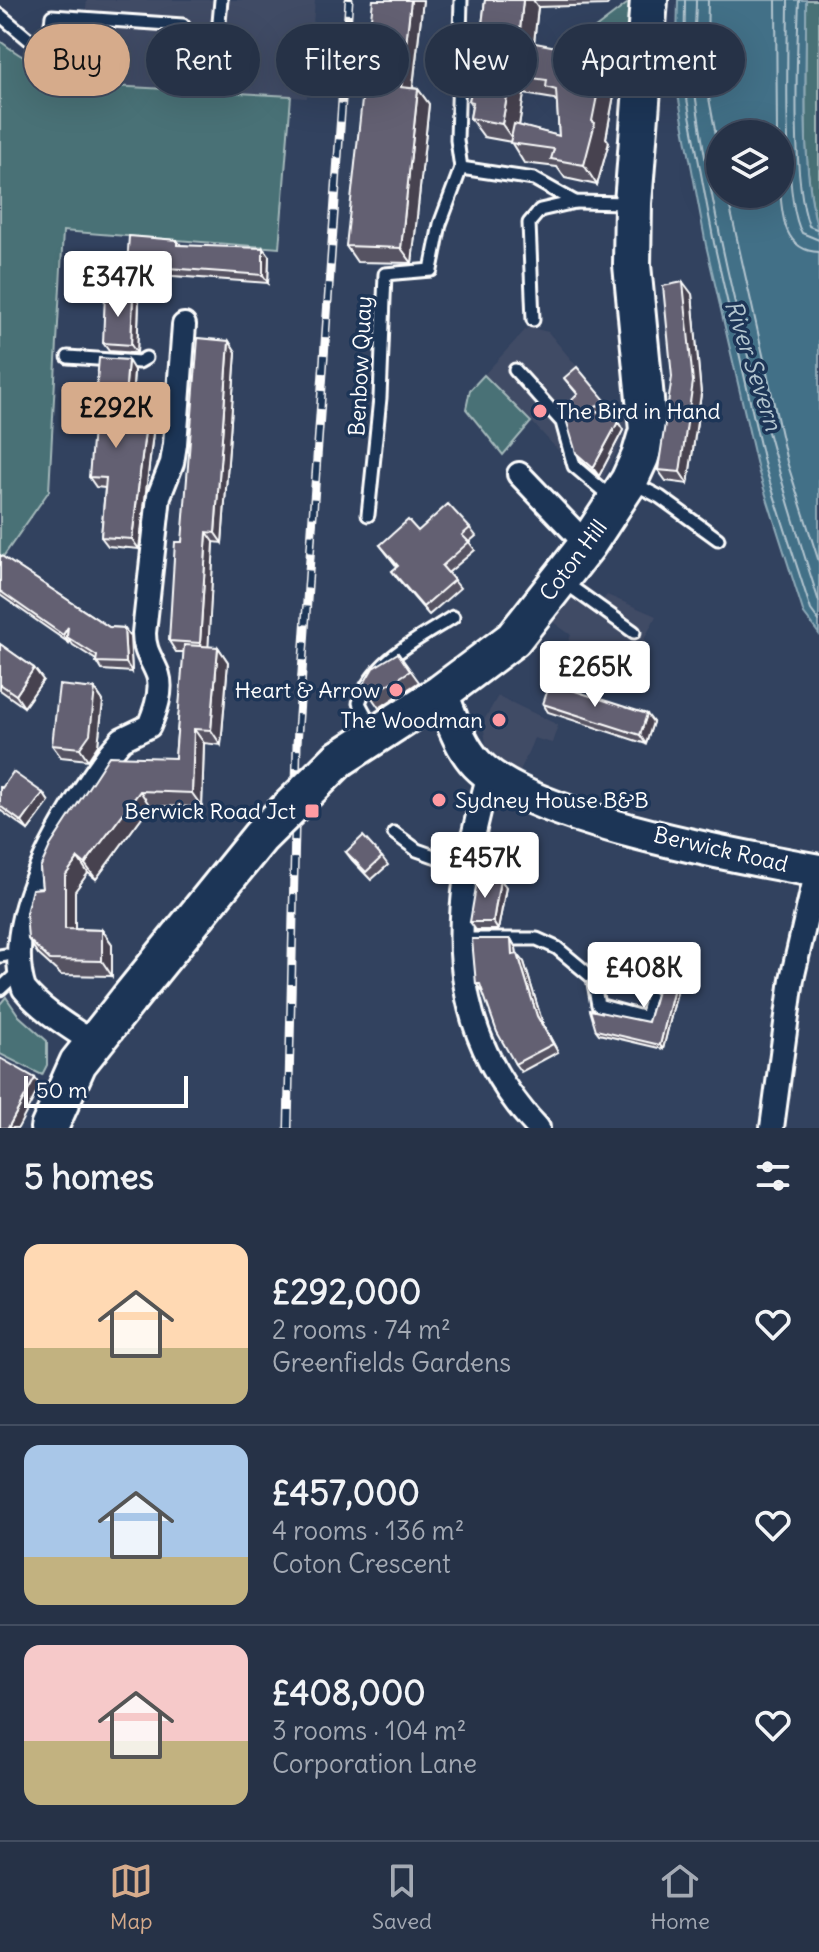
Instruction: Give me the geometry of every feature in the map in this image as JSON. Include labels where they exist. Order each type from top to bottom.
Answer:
[{"type":"main road","name":"Coton Hill","points":[[49,1128],[92,1042],[260,837],[339,759],[502,649],[561,580],[623,492],[648,430],[632,265],[633,203],[649,0]]},
{"type":"main road","name":"Berwick Road","points":[[441,693],[462,744],[492,777],[521,794],[577,814],[710,849],[818,870]]},
{"type":"street","points":[[92,1042],[45,1010],[5,969],[7,914],[14,877],[39,850],[122,739],[149,726],[155,713],[158,675],[144,648],[144,633],[159,496],[163,479],[172,463],[184,325]]},
{"type":"street","points":[[519,474],[587,545]]},
{"type":"street","points":[[492,777],[486,785],[465,867],[460,939],[467,997],[477,1035],[502,1084],[538,1128]]},
{"type":"street","points":[[772,1128],[792,979],[818,870]]},
{"type":"lane","points":[[219,24],[221,0]]},
{"type":"lane","name":"Benbow Quay","points":[[368,515],[380,398],[385,274],[431,270],[440,224],[461,168],[457,140],[461,0]]},
{"type":"lane","points":[[0,15],[24,35]]},
{"type":"lane","points":[[51,24],[52,16],[168,24]]},
{"type":"lane","points":[[461,168],[534,179],[575,202]]},
{"type":"lane","points":[[533,320],[529,223],[540,210],[575,202],[633,203]]},
{"type":"lane","points":[[68,357],[139,362],[146,358]]},
{"type":"lane","points":[[515,370],[562,422],[574,466],[623,492],[660,497],[718,539]]},
{"type":"lane","points":[[561,580],[634,632]]},
{"type":"lane","points":[[376,735],[359,703],[364,688],[389,658],[453,617]]},
{"type":"lane","points":[[394,833],[417,850],[465,867]]},
{"type":"lane","points":[[39,850],[59,863]]},
{"type":"lane","points":[[460,939],[537,939],[557,948],[593,978],[598,1005],[646,1018],[651,998]]},
{"type":"shaded area","points":[[87,0],[315,0],[313,24],[276,24],[276,96],[307,98],[260,95],[260,24],[146,24],[146,88],[130,87],[130,24],[84,24]]},
{"type":"shaded area","name":"The Bird in Hand","points":[[528,327],[548,332],[615,412],[618,422],[632,421],[597,492],[532,422],[503,455],[466,409],[470,390]]},
{"type":"shaded area","points":[[581,582],[603,600],[607,595],[656,616],[628,671],[568,642],[571,635],[553,622]]},
{"type":"shaded area","points":[[498,696],[558,725],[552,743],[534,738],[519,774],[504,768],[486,744],[483,722]]},
{"type":"green space","points":[[632,0],[631,24],[600,24]]},
{"type":"green space","points":[[806,0],[819,0],[819,236],[806,148]]},
{"type":"green space","points":[[0,41],[24,57],[24,96],[130,96],[130,87],[146,88],[146,96],[291,96],[279,248],[63,231],[49,491],[0,561]]},
{"type":"green space","points":[[484,375],[531,422],[503,455],[466,409],[470,390]]},
{"type":"green space","points":[[6,997],[19,1016],[47,1041],[47,1065],[42,1075],[0,1054],[0,1004]]},
{"type":"water","name":"River Severn","points":[[678,0],[806,0],[806,148],[819,236],[819,634],[804,614],[758,470],[706,245],[678,96],[745,96],[745,24],[677,24]]},
{"type":"building","points":[[373,0],[411,0],[408,24],[370,24]]},
{"type":"building","points":[[485,0],[523,0],[521,24],[482,24]]},
{"type":"building","points":[[537,43],[553,46],[553,89],[546,87],[547,80],[537,79]]},
{"type":"building","points":[[409,88],[418,89],[401,248],[346,246],[362,96],[409,96]]},
{"type":"building","points":[[470,96],[507,96],[502,124],[470,118],[473,102],[469,101]]},
{"type":"building","points":[[556,96],[597,96],[592,121],[595,123],[584,165],[551,159],[554,149],[510,143],[514,124],[559,136]]},
{"type":"building","points":[[129,236],[177,240],[177,245],[263,248],[263,275],[127,265]]},
{"type":"building","points":[[683,282],[693,382],[680,472],[658,470],[672,377],[663,286]]},
{"type":"building","points":[[105,293],[133,294],[131,345],[103,343]]},
{"type":"building","points":[[198,338],[229,341],[215,533],[207,532],[200,643],[169,641],[175,542],[182,542]]},
{"type":"building","points":[[99,358],[128,360],[123,421],[146,423],[132,539],[101,537],[106,478],[89,477]]},
{"type":"building","points":[[577,367],[605,400],[593,409],[618,422],[593,468],[576,453],[563,409],[578,394],[564,378]]},
{"type":"building","points":[[448,504],[470,528],[462,535],[469,542],[442,566],[454,580],[423,607],[392,571],[398,566],[380,545],[408,520],[418,531]]},
{"type":"building","points":[[0,555],[109,627],[124,628],[126,663],[96,662],[97,656],[67,637],[68,627],[63,635],[0,591]]},
{"type":"building","points":[[0,644],[34,668],[16,695],[0,684]]},
{"type":"building","points":[[184,645],[218,647],[211,730],[194,729],[192,793],[140,791],[85,864],[78,858],[65,876],[65,929],[102,930],[102,961],[50,960],[28,939],[26,913],[32,889],[42,888],[40,868],[50,846],[109,756],[175,758]]},
{"type":"building","points":[[398,653],[410,671],[370,696],[363,685],[373,668]]},
{"type":"building","points":[[550,683],[647,714],[640,735],[543,704]]},
{"type":"building","points":[[59,685],[95,689],[90,734],[80,748],[52,745]]},
{"type":"building","points":[[13,772],[43,793],[22,822],[0,806],[0,787]]},
{"type":"building","points":[[363,836],[382,857],[366,872],[346,852]]},
{"type":"building","points":[[478,875],[500,879],[493,922],[470,922]]},
{"type":"building","points":[[472,939],[511,939],[512,955],[518,954],[537,1016],[553,1044],[515,1064],[497,1032],[480,984],[476,984]]},
{"type":"building","points":[[648,960],[678,972],[660,1045],[596,1030],[590,1010],[648,1022],[659,984],[643,979]]},
{"type":"building","points":[[0,1058],[35,1078],[8,1128],[0,1128]]},
{"type":"railway","points":[[288,1128],[297,744],[349,0]]},
{"type":"place","name":"The Bird in Hand","points":[[540,411]]},
{"type":"place","name":"Heart & Arrow","points":[[396,690]]},
{"type":"place","name":"The Woodman","points":[[499,720]]},
{"type":"place","name":"Sydney House B&B","points":[[439,800]]},
{"type":"place","name":"Berwick Road Jct","points":[[312,811]]}]
